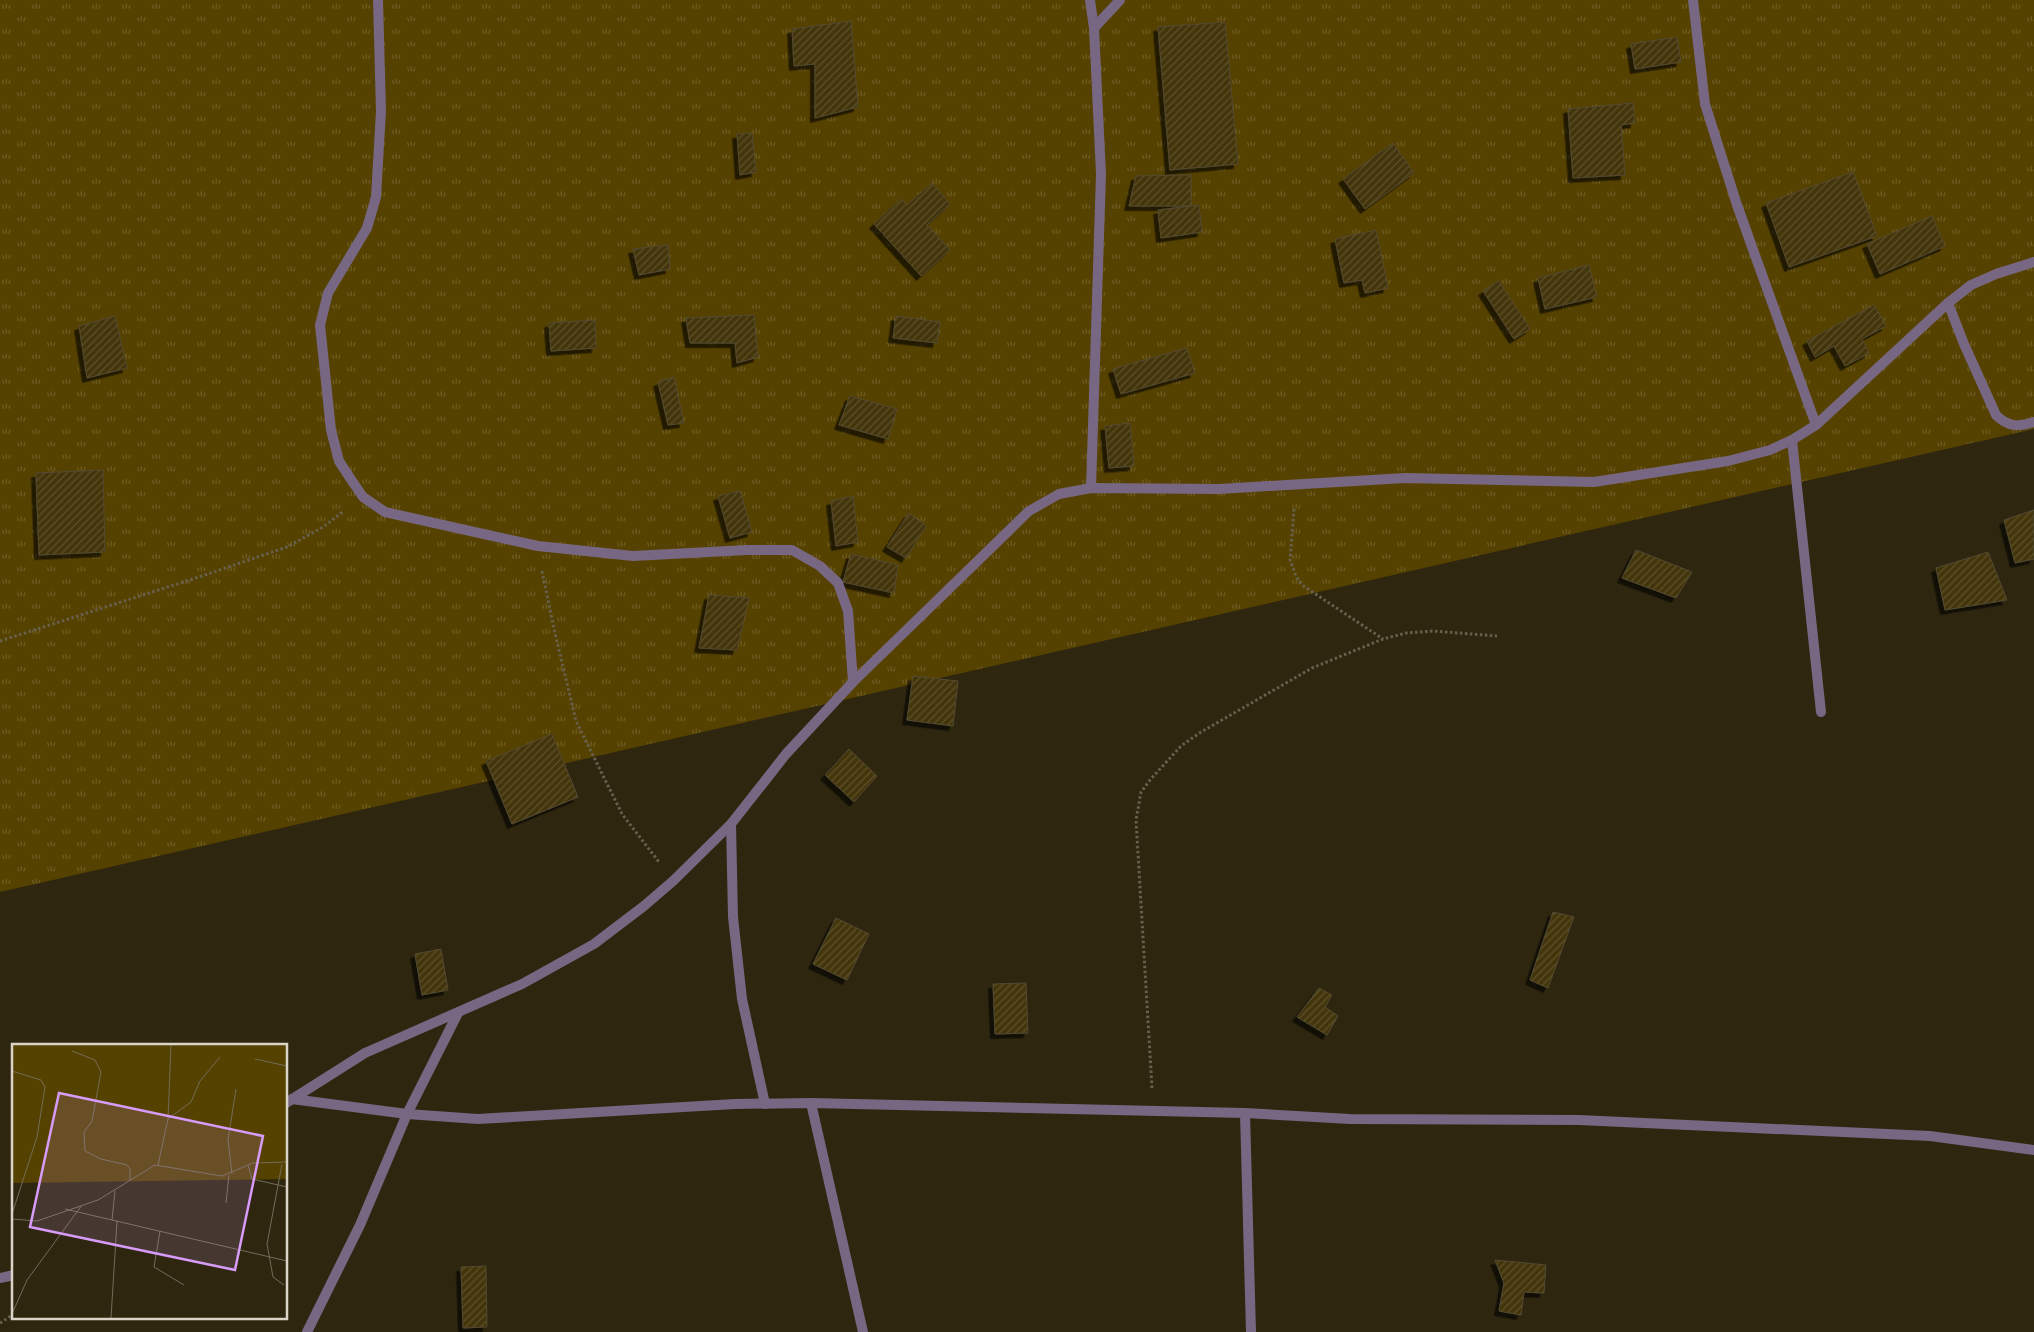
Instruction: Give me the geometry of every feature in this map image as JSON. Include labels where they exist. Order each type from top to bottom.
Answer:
[{"type":"street","points":[[378,0],[381,112],[376,197],[367,228],[328,293],[320,325],[331,430],[339,461],[363,497],[385,512],[538,546],[633,556],[747,550],[792,550],[820,566],[838,583],[848,611],[852,682]]},
{"type":"street","points":[[1090,0],[1094,28],[1101,174],[1091,488]]},
{"type":"street","points":[[1094,28],[1120,0]]},
{"type":"street","points":[[1693,0],[1705,104],[1736,205],[1758,260],[1816,425]]},
{"type":"street","points":[[289,1101],[365,1053],[522,984],[594,944],[673,881],[731,824],[786,754],[852,682],[1029,511],[1058,494],[1091,488],[1219,489],[1405,478],[1594,482],[1728,460],[1770,450],[1792,440],[1816,425],[1948,303],[1971,285],[1996,274],[2034,262]]},
{"type":"street","points":[[1948,303],[1996,415],[2004,422],[2014,426],[2034,422]]},
{"type":"street","points":[[1792,440],[1821,712]]},
{"type":"street","points":[[731,824],[733,917],[742,999],[765,1104]]},
{"type":"street","points":[[307,1332],[364,1217],[407,1114],[458,1013]]},
{"type":"street","points":[[289,1101],[407,1114],[478,1118],[810,1103],[1245,1113],[1350,1119],[1579,1120],[1930,1136],[2034,1150]]},
{"type":"street","points":[[810,1103],[863,1332]]},
{"type":"street","points":[[1245,1113],[1251,1332]]},
{"type":"path","points":[[1296,484],[1290,560],[1296,576],[1302,585],[1383,639]]},
{"type":"path","points":[[0,641],[288,547],[323,527],[363,497]]},
{"type":"path","points":[[538,546],[554,629],[576,721],[622,814],[673,881]]},
{"type":"path","points":[[1154,1111],[1146,1020],[1136,820],[1141,792],[1181,746],[1312,668],[1383,639],[1406,633],[1433,631],[1497,636]]},
{"type":"path","points":[[0,1323],[12,1315]]},
{"type":"green space","points":[[0,0],[2034,0],[2034,429],[0,892]]},
{"type":"building","points":[[851,21],[858,107],[815,118],[815,64],[794,66],[792,29]]},
{"type":"building","points":[[1225,22],[1238,164],[1170,170],[1158,27]]},
{"type":"building","points":[[1677,37],[1681,62],[1635,69],[1631,44]]},
{"type":"building","points":[[1633,103],[1635,123],[1621,125],[1625,175],[1573,178],[1568,109]]},
{"type":"building","points":[[752,133],[756,172],[740,175],[737,134]]},
{"type":"building","points":[[1393,143],[1414,173],[1365,209],[1343,179]]},
{"type":"building","points":[[1853,172],[1877,236],[1789,267],[1766,203]]},
{"type":"building","points":[[1191,175],[1191,206],[1129,206],[1136,176]]},
{"type":"building","points":[[932,183],[950,204],[927,225],[950,250],[921,276],[874,224],[901,199],[907,205]]},
{"type":"building","points":[[1199,205],[1202,232],[1161,238],[1158,210]]},
{"type":"building","points":[[1932,216],[1945,246],[1880,274],[1867,244]]},
{"type":"building","points":[[1376,230],[1388,288],[1365,293],[1362,280],[1344,283],[1335,239]]},
{"type":"building","points":[[668,245],[670,269],[639,275],[633,249]]},
{"type":"building","points":[[1589,265],[1597,297],[1545,309],[1538,278]]},
{"type":"building","points":[[1499,281],[1530,329],[1514,339],[1483,291]]},
{"type":"building","points":[[1874,305],[1886,326],[1862,339],[1869,353],[1845,366],[1834,346],[1815,357],[1807,341]]},
{"type":"building","points":[[754,315],[758,357],[737,363],[735,343],[690,343],[686,318]]},
{"type":"building","points":[[115,316],[127,368],[87,378],[79,326]]},
{"type":"building","points":[[896,316],[940,322],[937,343],[893,338]]},
{"type":"building","points":[[595,320],[596,348],[551,351],[549,323]]},
{"type":"building","points":[[1187,348],[1195,373],[1121,394],[1113,369]]},
{"type":"building","points":[[674,377],[684,423],[668,425],[658,382]]},
{"type":"building","points":[[850,396],[897,409],[888,439],[839,425]]},
{"type":"building","points":[[1130,423],[1134,466],[1109,468],[1105,426]]},
{"type":"building","points":[[103,470],[105,552],[39,555],[36,473]]},
{"type":"building","points":[[740,491],[752,532],[730,538],[718,496]]},
{"type":"building","points":[[853,496],[858,542],[836,546],[831,501]]},
{"type":"building","points":[[2034,510],[2034,559],[2015,563],[2004,520]]},
{"type":"building","points":[[909,513],[926,526],[906,558],[887,547]]},
{"type":"building","points":[[1636,550],[1692,572],[1676,598],[1622,578]]},
{"type":"building","points":[[1988,552],[2007,600],[1945,610],[1936,568]]},
{"type":"building","points":[[851,554],[898,565],[894,593],[843,582]]},
{"type":"building","points":[[709,595],[749,598],[737,650],[699,648]]},
{"type":"building","points":[[913,676],[958,681],[953,726],[907,720]]},
{"type":"building","points":[[552,734],[578,797],[512,824],[486,761]]},
{"type":"building","points":[[849,749],[877,776],[854,802],[825,775]]},
{"type":"building","points":[[1553,912],[1574,917],[1548,988],[1530,980]]},
{"type":"building","points":[[836,918],[869,934],[847,980],[813,964]]},
{"type":"building","points":[[441,949],[448,990],[422,995],[415,954]]},
{"type":"building","points":[[1026,983],[1028,1033],[995,1034],[993,984]]},
{"type":"building","points":[[1319,988],[1332,995],[1325,1007],[1338,1016],[1327,1035],[1297,1017]]},
{"type":"building","points":[[1495,1260],[1546,1265],[1544,1293],[1524,1292],[1521,1315],[1499,1311],[1504,1283]]},
{"type":"building","points":[[486,1266],[487,1327],[463,1328],[461,1267]]}]
